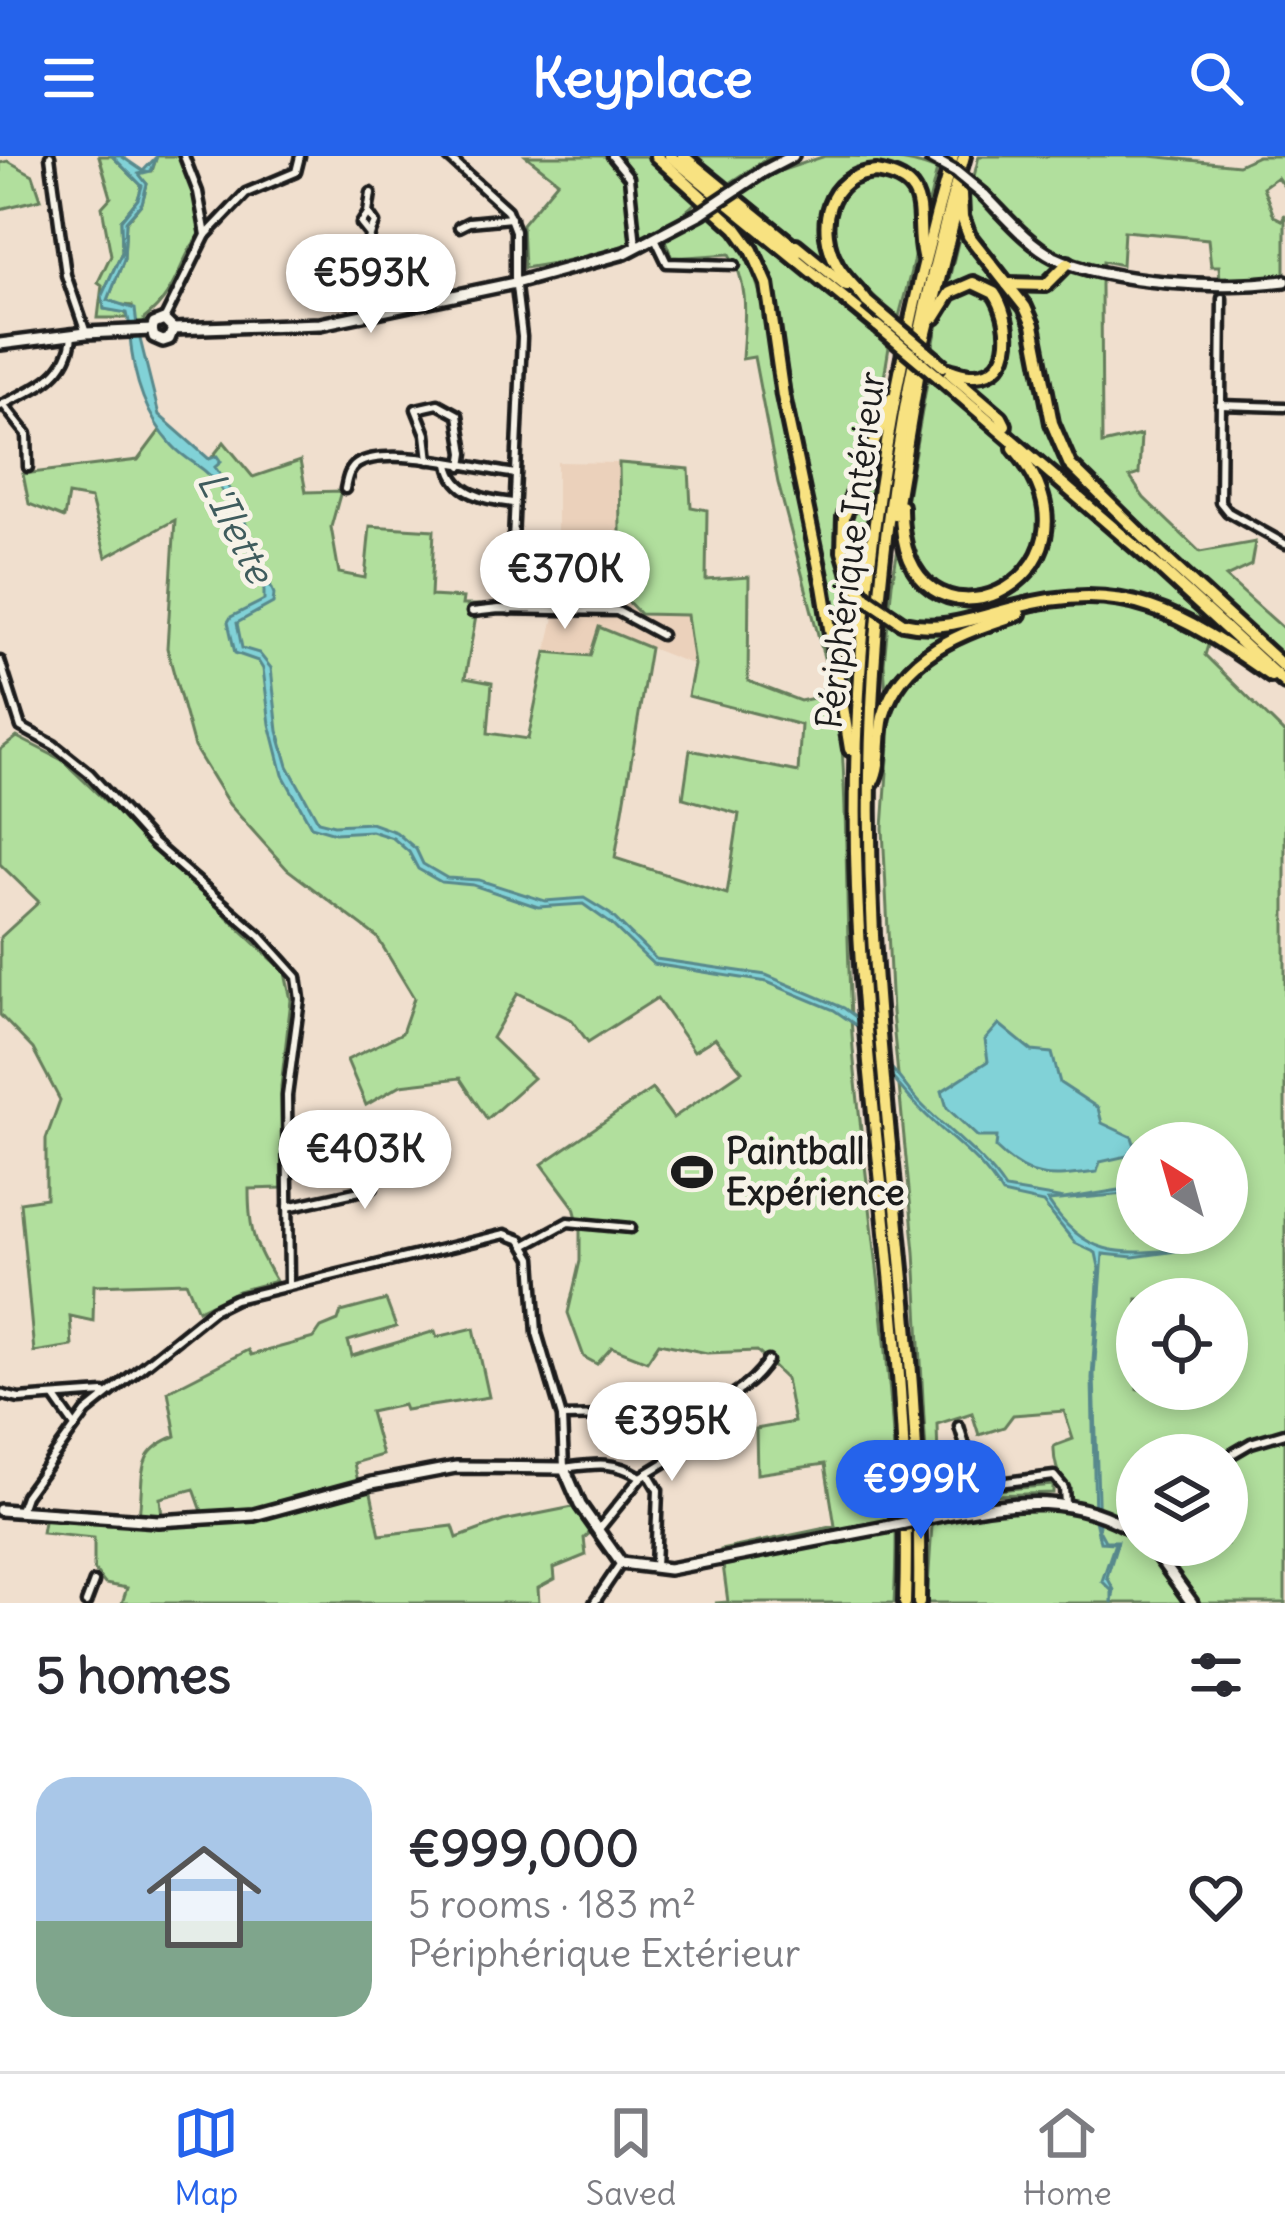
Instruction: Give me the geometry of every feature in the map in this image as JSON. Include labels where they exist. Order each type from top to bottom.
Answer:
[{"type":"highway","points":[[656,156],[736,228],[767,284],[783,396],[848,721],[850,803],[856,816]]},
{"type":"highway","points":[[670,156],[943,371],[974,375],[998,365],[1008,336],[1004,308],[987,287],[967,284],[944,299],[928,326]]},
{"type":"highway","points":[[683,156],[867,302],[999,424],[1182,581],[1285,684]]},
{"type":"highway","name":"Périphérique Intérieur","points":[[905,1603],[901,1376],[870,1071],[872,1014],[856,816],[864,625],[896,394],[953,156]]},
{"type":"highway","points":[[881,567],[888,563],[928,326],[968,156]]},
{"type":"highway","points":[[920,1603],[918,1427],[885,1080],[872,1014],[870,788],[881,567],[897,446],[918,335],[968,156]]},
{"type":"highway","points":[[867,302],[836,264],[828,242],[828,207],[844,183],[876,172],[906,184],[922,213],[925,260]]},
{"type":"highway","points":[[961,194],[969,236],[1034,325],[1052,423],[1063,454],[1162,563]]},
{"type":"highway","points":[[759,218],[879,323]]},
{"type":"highway","points":[[1007,284],[1046,285],[1069,262]]},
{"type":"highway","points":[[896,394],[886,407],[844,518],[843,551],[852,580],[866,598],[903,623],[930,627],[1049,600],[1102,596],[1132,600],[1156,606],[1215,636],[1285,684]]},
{"type":"highway","points":[[900,481],[902,543],[921,579],[935,590],[963,599],[1007,590],[1022,580],[1037,556],[1044,509],[1034,474],[999,424]]},
{"type":"highway","points":[[1182,581],[1285,668]]},
{"type":"highway","points":[[870,788],[877,774],[885,711],[912,667],[950,640],[1049,600]]},
{"type":"street","points":[[50,156],[66,275],[86,333]]},
{"type":"street","points":[[184,156],[199,192],[206,235]]},
{"type":"street","points":[[164,320],[206,235],[246,193],[296,172],[300,156]]},
{"type":"street","points":[[447,156],[511,218],[515,231],[522,337],[509,610]]},
{"type":"street","points":[[612,156],[629,178],[638,248]]},
{"type":"street","points":[[164,320],[173,329],[320,324],[515,284],[656,240],[793,156]]},
{"type":"street","points":[[927,156],[956,172],[1032,242],[1069,262],[1116,274],[1221,285],[1285,281]]},
{"type":"street","points":[[371,193],[368,213],[375,223],[369,234],[367,272],[372,313]]},
{"type":"street","points":[[459,227],[470,221],[511,218]]},
{"type":"street","points":[[656,240],[667,262],[735,265]]},
{"type":"street","points":[[1222,298],[1223,508],[1285,544]]},
{"type":"street","points":[[164,320],[157,321],[154,337],[163,341],[172,336],[173,329]]},
{"type":"street","points":[[0,344],[152,330]]},
{"type":"street","points":[[28,467],[28,434],[1,405],[56,376],[72,336]]},
{"type":"street","points":[[429,460],[416,409],[438,404],[458,415],[462,466]]},
{"type":"street","points":[[1220,405],[1285,406]]},
{"type":"street","points":[[345,489],[358,463],[398,457],[516,474]]},
{"type":"street","points":[[448,464],[454,481],[463,489],[513,503]]},
{"type":"street","points":[[472,612],[617,610],[661,635]]},
{"type":"street","points":[[0,661],[21,727],[89,773],[152,842],[294,972],[300,999],[287,1096],[289,1286]]},
{"type":"street","points":[[288,1207],[374,1188],[368,1162]]},
{"type":"street","points":[[526,1245],[568,1222],[631,1228]]},
{"type":"street","points":[[20,1510],[74,1425],[107,1393],[213,1310],[235,1299],[505,1234],[526,1245],[532,1262],[537,1333],[562,1417],[563,1468],[573,1495],[621,1563],[655,1568],[753,1555],[1024,1501],[1065,1504],[1116,1521]]},
{"type":"street","points":[[562,1417],[666,1415],[682,1420],[738,1391],[768,1361]]},
{"type":"street","points":[[0,1394],[19,1399],[107,1393]]},
{"type":"street","points":[[55,1398],[74,1425]]},
{"type":"street","points":[[598,1529],[644,1475],[682,1452],[682,1420]]},
{"type":"street","points":[[959,1426],[976,1481],[982,1485],[1054,1476],[1064,1488],[1065,1504]]},
{"type":"street","points":[[1248,1445],[1285,1433]]},
{"type":"street","points":[[0,1510],[128,1520],[254,1515],[456,1466],[563,1468],[607,1462],[644,1475],[658,1490],[655,1568]]},
{"type":"street","points":[[594,1603],[621,1563]]},
{"type":"street","points":[[1165,1566],[1192,1603]]},
{"type":"street","points":[[86,1603],[94,1582]]},
{"type":"shaded area","points":[[557,462],[619,463],[640,614],[687,615],[694,665],[599,628],[590,656],[546,652],[557,604]]},
{"type":"green space","points":[[99,156],[112,156],[142,186],[121,220],[122,252],[102,295],[104,309],[124,312],[130,318],[98,318],[102,285],[98,282],[111,255],[102,207],[111,197]]},
{"type":"green space","points":[[157,156],[185,156],[209,225],[166,295],[144,319],[145,325],[137,326],[132,306],[108,300],[124,259],[126,222],[142,203],[147,184],[132,171],[152,171]]},
{"type":"green space","points":[[526,156],[647,156],[698,200],[661,228],[617,248],[524,268],[522,224],[558,181]]},
{"type":"green space","points":[[696,156],[771,156],[730,183]]},
{"type":"green space","points":[[825,156],[896,159],[937,170],[927,211],[911,184],[885,167],[846,177],[828,198],[825,213],[831,266],[741,193],[768,175]]},
{"type":"green space","points":[[979,156],[1150,156],[1238,165],[1258,156],[1285,156],[1285,188],[1277,177],[1263,187],[1274,216],[1282,220],[1285,214],[1285,276],[1220,281],[1219,266],[1211,266],[1208,239],[1124,231],[1122,265],[1103,261],[1101,284],[1102,444],[1141,435],[1139,474],[1130,477],[1144,498],[1200,552],[1255,542],[1251,565],[1226,577],[1285,630],[1285,656],[1195,579],[1190,607],[1214,626],[1205,655],[1285,734],[1285,1603],[927,1603],[932,1525],[1024,1505],[1073,1510],[1054,1446],[1073,1439],[1064,1411],[1013,1415],[1004,1427],[979,1435],[972,1413],[937,1424],[939,1495],[1053,1485],[1053,1493],[992,1495],[929,1510],[883,828],[889,744],[884,663],[892,583],[935,337]]},
{"type":"green space","points":[[8,161],[33,175],[41,199],[0,209],[0,163]]},
{"type":"green space","points":[[876,175],[897,185],[916,216],[914,256],[899,317],[847,265],[829,225],[833,206],[848,189]]},
{"type":"green space","points":[[724,207],[889,347],[877,421],[842,503],[835,535],[841,575],[857,603],[848,692],[774,289],[760,251]]},
{"type":"green space","points":[[713,212],[746,257],[762,302],[836,680],[854,1061],[895,1467],[894,1603],[715,1603],[728,1602],[721,1550],[835,1526],[825,1464],[757,1474],[756,1429],[794,1422],[786,1379],[757,1351],[707,1353],[659,1343],[647,1361],[612,1347],[597,1364],[584,1357],[568,1313],[580,1261],[580,1230],[574,1207],[542,1164],[652,1089],[673,1118],[742,1071],[715,1038],[694,1051],[657,998],[588,1042],[572,1020],[518,993],[492,1038],[533,1078],[487,1119],[460,1078],[401,1085],[366,1105],[347,1060],[402,1033],[414,998],[377,937],[287,869],[229,804],[194,747],[167,648],[175,520],[106,557],[91,499],[68,495],[64,518],[29,504],[23,474],[138,460],[161,429],[206,465],[224,442],[253,477],[300,461],[306,492],[341,491],[331,527],[339,573],[365,578],[370,526],[434,530],[431,596],[463,598],[462,605],[478,605],[465,678],[492,683],[488,733],[528,739],[546,652],[590,656],[599,627],[650,648],[615,858],[727,894],[739,814],[683,798],[690,750],[798,772],[801,725],[688,696],[694,665],[687,615],[640,614],[621,594],[619,463],[689,469],[691,507],[707,510],[706,580],[749,577],[748,681],[800,701],[819,697],[829,676],[778,483],[754,357],[742,359],[745,305],[737,266],[730,254],[672,258],[665,240]]},
{"type":"green space","points":[[875,449],[879,449],[859,581],[848,530]]},
{"type":"green space","points":[[17,737],[62,760],[285,972],[291,1000],[281,1086],[282,1188],[249,1189],[254,1237],[276,1281],[238,1291],[198,1310],[186,1282],[94,1285],[93,1321],[70,1316],[72,1346],[34,1352],[20,1202],[46,1198],[46,1139],[60,1100],[33,1049],[0,1015],[0,938],[39,902],[0,864],[0,750]]},
{"type":"green space","points":[[386,1300],[396,1327],[348,1341],[352,1356],[435,1331],[437,1337],[474,1328],[489,1397],[370,1412],[382,1455],[354,1463],[358,1482],[260,1509],[203,1514],[194,1489],[160,1498],[162,1516],[139,1516],[147,1458],[162,1442],[176,1436],[168,1391],[248,1350],[251,1355],[314,1338],[321,1328],[338,1321],[341,1312]]},
{"type":"green space","points":[[370,1488],[380,1535],[453,1526],[457,1538],[503,1521],[573,1507],[592,1531],[584,1538],[586,1555],[554,1568],[555,1579],[538,1588],[539,1603],[122,1603],[127,1588],[105,1584],[94,1570],[94,1538],[42,1533],[45,1516],[154,1525],[245,1521]]},
{"type":"water","points":[[112,156],[121,156],[143,171],[157,156],[151,171],[139,174],[147,184],[142,203],[126,221],[124,259],[108,300],[135,309],[137,326],[130,326],[127,313],[104,309],[102,295],[122,252],[121,220],[142,186]]},
{"type":"water","points":[[139,335],[159,415],[209,459],[217,456],[221,462],[215,467],[235,497],[274,594],[273,603],[237,623],[242,648],[259,653],[271,668],[278,731],[288,766],[318,821],[371,823],[396,832],[416,849],[423,864],[447,878],[479,880],[545,901],[584,898],[610,914],[656,959],[766,975],[844,1008],[879,1034],[875,1051],[1005,1189],[1064,1199],[1116,1190],[1116,1195],[1048,1201],[1064,1222],[1097,1245],[1116,1254],[1155,1254],[1133,1257],[1103,1254],[1094,1375],[1099,1530],[1105,1541],[1116,1541],[1107,1577],[1114,1590],[1112,1603],[1112,1591],[1102,1581],[1115,1543],[1100,1542],[1095,1520],[1092,1378],[1096,1253],[1075,1243],[1043,1203],[1002,1194],[975,1159],[868,1052],[873,1037],[834,1010],[767,982],[653,964],[583,904],[538,907],[473,885],[441,882],[418,869],[409,852],[393,838],[371,831],[335,833],[311,826],[283,775],[263,669],[258,661],[235,653],[228,622],[264,600],[264,590],[220,488],[172,445],[147,408],[130,336]]},
{"type":"water","points":[[999,1024],[1032,1051],[1052,1053],[1060,1083],[1098,1108],[1102,1123],[1116,1130],[1116,1158],[1100,1162],[1097,1172],[1042,1175],[1009,1159],[996,1148],[997,1137],[978,1137],[947,1108],[942,1091],[988,1061],[985,1040]]},
{"type":"place","name":"Paintball Expérience","points":[[692,1172]]},
{"type":"water label","name":"L'Ilette","points":[[236,527]]}]
